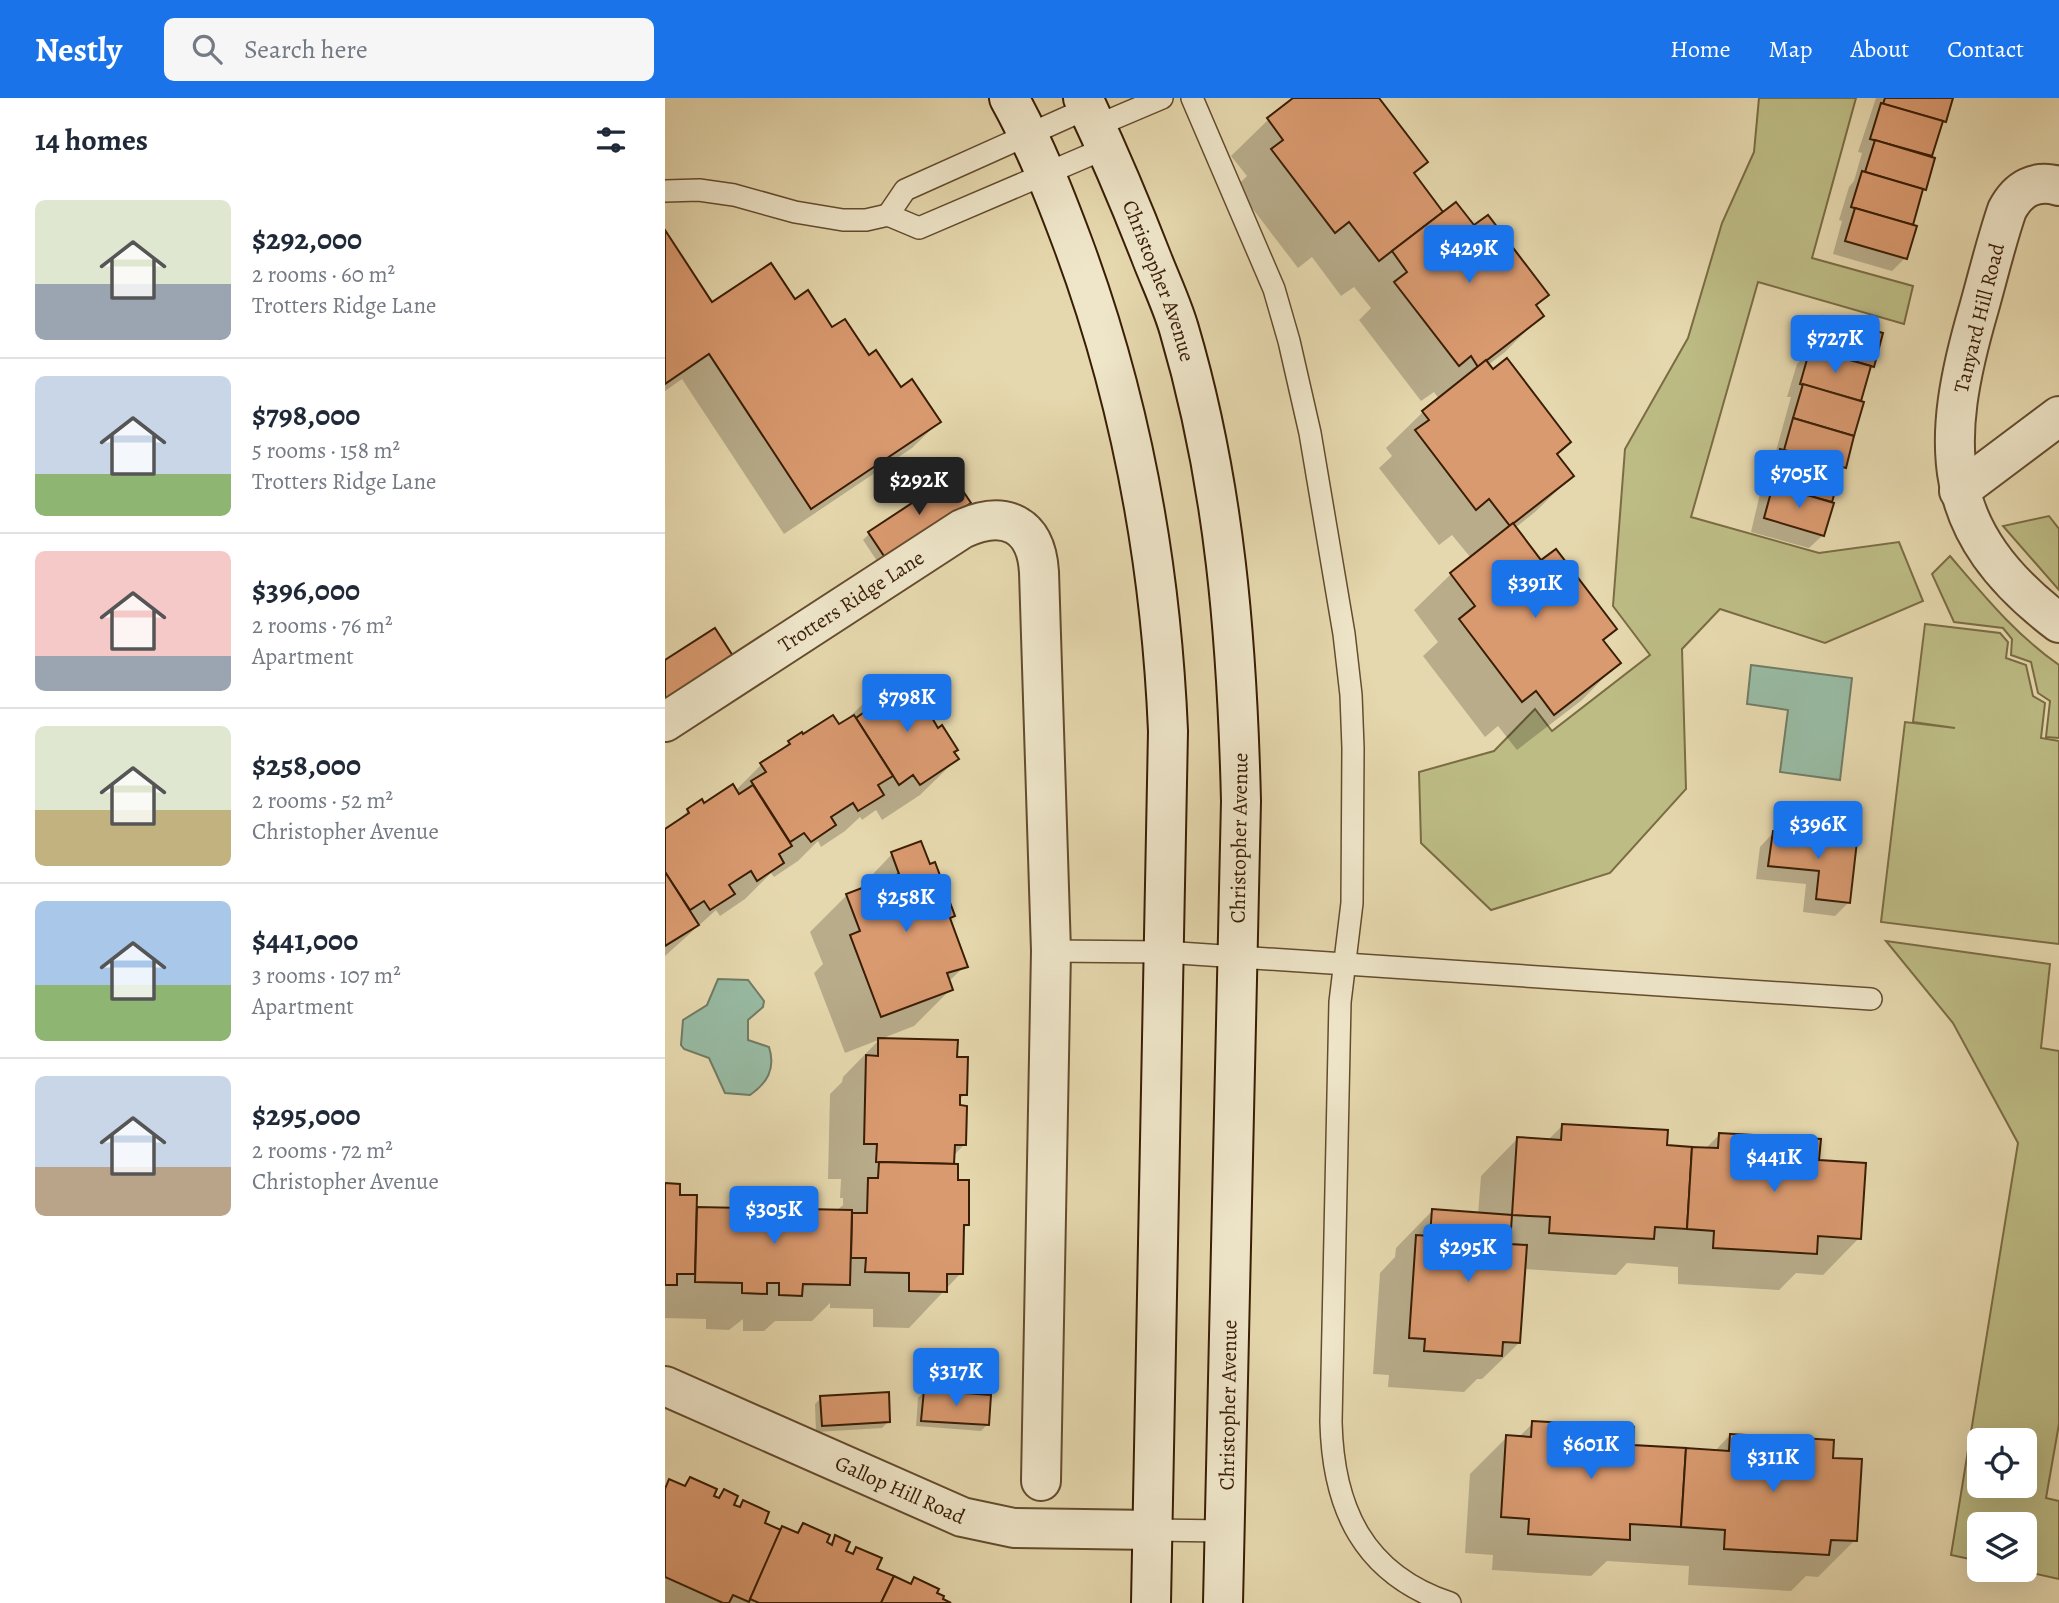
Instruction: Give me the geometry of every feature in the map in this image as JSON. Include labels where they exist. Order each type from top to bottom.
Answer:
[{"type":"street","points":[[1009,98],[1047,174],[1087,281],[1120,389],[1143,493],[1160,609],[1167,731],[1151,1603]]},
{"type":"street","name":"Christopher Avenue","points":[[1093,120],[1178,327],[1202,419],[1218,499],[1230,581],[1239,699],[1241,802],[1223,1603]]},
{"type":"street","name":"Tanyard Hill Road","points":[[2059,186],[2041,184],[2020,191],[2003,223],[1961,376],[1954,449],[1959,491],[1969,521],[1987,550],[2019,590],[2059,623]]},
{"type":"street","points":[[1959,491],[2059,416]]},
{"type":"street","name":"Trotters Ridge Lane","points":[[665,722],[950,537],[988,520],[1010,522],[1026,533],[1037,553],[1051,951]]},
{"type":"street","points":[[1041,1481],[1051,951]]},
{"type":"street","name":"Gallop Hill Road","points":[[665,1386],[962,1517],[1014,1528],[1153,1530]]},
{"type":"lane","points":[[888,215],[905,190],[1029,134],[1093,120],[1162,98]]},
{"type":"lane","points":[[1192,98],[1274,289],[1289,341],[1313,446],[1344,634],[1351,695],[1352,904],[1340,1002],[1332,1452],[1337,1487],[1349,1520],[1364,1543],[1402,1578],[1422,1592],[1450,1603]]},
{"type":"lane","points":[[665,191],[699,190],[734,195],[795,212],[843,220],[888,215],[919,228],[1047,174],[1093,120]]},
{"type":"lane","points":[[1051,951],[1237,956],[1871,999]]},
{"type":"lane","points":[[1153,1530],[1224,1531]]},
{"type":"shaded area","points":[[1759,98],[1856,98],[1812,258],[1913,286],[1904,324],[1758,282],[1691,517],[1819,553],[1899,542],[1923,601],[1825,643],[1720,609],[1682,649],[1686,789],[1610,873],[1491,910],[1421,843],[1419,772],[1494,751],[1535,709],[1552,731],[1650,655],[1613,606],[1625,449],[1688,338],[1722,223],[1754,152]]},
{"type":"shaded area","points":[[2049,516],[2059,529],[2059,590],[2003,526]]},
{"type":"shaded area","points":[[1950,556],[2014,628],[2059,665],[2059,738],[2046,737],[2050,701],[2038,693],[2031,662],[2011,655],[2012,639],[2003,628],[1954,622],[1932,574]]},
{"type":"shaded area","points":[[1925,624],[2000,633],[2008,642],[2006,658],[2026,665],[2033,696],[2045,703],[2041,738],[2059,741],[2059,944],[1881,922],[1905,722],[1955,728],[1913,722]]},
{"type":"shaded area","points":[[1751,665],[1852,678],[1840,780],[1780,772],[1788,710],[1747,704]]},
{"type":"shaded area","points":[[1886,941],[2050,964],[2041,1048],[2059,1051],[2059,1424],[2046,1498],[2059,1501],[2059,1579],[2037,1574],[2037,1512],[1967,1512],[1967,1558],[1951,1555],[1967,1457],[1967,1498],[2037,1498],[2037,1428],[1972,1428],[2018,1143],[1953,1023]]},
{"type":"shaded area","points":[[718,979],[748,980],[764,1001],[763,1007],[748,1020],[748,1040],[769,1047],[771,1069],[761,1086],[750,1095],[725,1093],[709,1058],[684,1049],[681,1045],[683,1020],[707,1005]]},
{"type":"building","points":[[1293,98],[1379,98],[1428,162],[1414,173],[1443,212],[1379,261],[1349,222],[1335,233],[1271,149],[1283,140],[1267,118]]},
{"type":"building","points":[[1885,98],[1953,98],[1946,122],[1883,104]]},
{"type":"building","points":[[1881,103],[1943,121],[1932,156],[1870,139]]},
{"type":"building","points":[[1875,140],[1935,158],[1926,190],[1865,172]]},
{"type":"building","points":[[1862,171],[1923,189],[1913,225],[1851,207]]},
{"type":"building","points":[[1456,202],[1474,225],[1488,215],[1549,295],[1536,305],[1544,316],[1478,367],[1471,356],[1459,366],[1394,282],[1407,272],[1392,251]]},
{"type":"building","points":[[1855,208],[1917,226],[1907,259],[1845,241]]},
{"type":"building","points":[[665,230],[712,302],[771,263],[795,299],[808,290],[832,327],[845,319],[869,355],[876,350],[901,387],[912,379],[941,422],[811,509],[709,354],[665,384]]},
{"type":"building","points":[[1823,316],[1883,333],[1874,367],[1813,349]]},
{"type":"building","points":[[1810,349],[1871,366],[1861,401],[1800,384]]},
{"type":"building","points":[[1507,358],[1571,442],[1557,454],[1574,476],[1510,526],[1489,499],[1476,510],[1415,430],[1429,420],[1422,411],[1486,360],[1493,369]]},
{"type":"building","points":[[1803,384],[1864,402],[1854,436],[1793,418]]},
{"type":"building","points":[[1793,418],[1854,436],[1846,468],[1784,450]]},
{"type":"building","points":[[1780,449],[1842,467],[1832,502],[1770,485]]},
{"type":"building","points":[[953,476],[971,503],[886,559],[868,532]]},
{"type":"building","points":[[1773,485],[1834,503],[1824,536],[1764,518]]},
{"type":"building","points":[[1513,523],[1541,560],[1556,549],[1617,629],[1603,640],[1621,663],[1554,715],[1536,691],[1522,702],[1459,619],[1475,606],[1450,573]]},
{"type":"building","points":[[715,628],[733,656],[665,699],[665,660]]},
{"type":"building","points":[[912,680],[931,709],[928,711],[938,728],[942,725],[958,750],[954,752],[959,759],[920,785],[913,775],[899,785],[856,718],[870,708],[865,700],[889,684],[894,691]]},
{"type":"building","points":[[833,715],[839,724],[854,715],[893,776],[878,785],[884,795],[858,811],[853,803],[831,817],[836,825],[811,842],[804,833],[790,842],[751,781],[766,772],[760,763],[790,744],[788,741]]},
{"type":"building","points":[[733,784],[739,794],[753,785],[792,846],[779,854],[784,863],[757,881],[751,871],[729,885],[735,894],[710,910],[704,901],[690,910],[665,872],[665,829],[689,813],[687,809],[702,799],[704,803]]},
{"type":"building","points":[[1808,828],[1826,830],[1825,837],[1857,841],[1850,903],[1816,899],[1819,871],[1768,866],[1773,831],[1807,835]]},
{"type":"building","points":[[921,841],[930,864],[935,862],[955,916],[950,918],[968,967],[947,973],[953,990],[881,1017],[850,935],[860,931],[846,894],[899,874],[891,852]]},
{"type":"building","points":[[665,872],[699,925],[665,946]]},
{"type":"building","points":[[878,1038],[958,1040],[957,1057],[968,1057],[967,1095],[960,1095],[960,1105],[967,1106],[966,1145],[955,1145],[954,1164],[876,1162],[877,1144],[864,1144],[866,1055],[878,1056]]},
{"type":"building","points":[[1562,1124],[1668,1130],[1667,1145],[1692,1147],[1687,1229],[1655,1227],[1654,1239],[1549,1233],[1550,1217],[1512,1215],[1517,1137],[1561,1140]]},
{"type":"building","points":[[1719,1133],[1821,1139],[1819,1160],[1866,1163],[1861,1239],[1818,1236],[1817,1254],[1713,1248],[1714,1231],[1687,1229],[1692,1147],[1718,1148]]},
{"type":"building","points":[[879,1162],[958,1164],[958,1180],[969,1180],[969,1225],[964,1225],[963,1274],[947,1274],[947,1292],[909,1291],[909,1273],[865,1272],[866,1258],[851,1258],[852,1213],[867,1213],[868,1178],[878,1178]]},
{"type":"building","points":[[665,1183],[680,1184],[680,1195],[697,1195],[695,1274],[677,1274],[677,1285],[665,1285]]},
{"type":"building","points":[[745,1197],[769,1197],[769,1202],[781,1202],[780,1198],[804,1198],[804,1209],[852,1210],[850,1285],[803,1284],[802,1296],[779,1295],[779,1283],[767,1283],[767,1294],[742,1293],[742,1283],[695,1282],[697,1207],[745,1208]]},
{"type":"building","points":[[1432,1209],[1512,1215],[1510,1244],[1527,1245],[1520,1343],[1503,1342],[1502,1356],[1424,1351],[1425,1339],[1409,1338],[1416,1235],[1430,1236]]},
{"type":"building","points":[[924,1390],[991,1395],[989,1425],[921,1421]]},
{"type":"building","points":[[889,1392],[890,1422],[822,1426],[820,1396]]},
{"type":"building","points":[[1532,1421],[1634,1427],[1633,1445],[1686,1448],[1681,1527],[1630,1524],[1630,1540],[1528,1534],[1529,1519],[1501,1517],[1506,1435],[1531,1437]]},
{"type":"building","points":[[1730,1434],[1834,1440],[1833,1458],[1862,1459],[1857,1541],[1831,1540],[1829,1555],[1724,1549],[1725,1530],[1681,1527],[1686,1448],[1729,1451]]},
{"type":"building","points":[[690,1477],[717,1489],[714,1496],[719,1498],[724,1489],[738,1496],[734,1505],[740,1507],[743,1500],[769,1512],[765,1523],[781,1530],[749,1602],[733,1595],[729,1603],[723,1603],[665,1577],[665,1489],[669,1479],[685,1486]]},
{"type":"building","points":[[803,1523],[830,1535],[827,1542],[832,1545],[835,1535],[850,1542],[846,1551],[853,1554],[856,1547],[882,1558],[877,1569],[894,1576],[881,1603],[759,1603],[750,1599],[782,1526],[798,1533]]},
{"type":"building","points":[[894,1576],[911,1584],[914,1577],[939,1589],[937,1593],[951,1603],[881,1603]]}]
